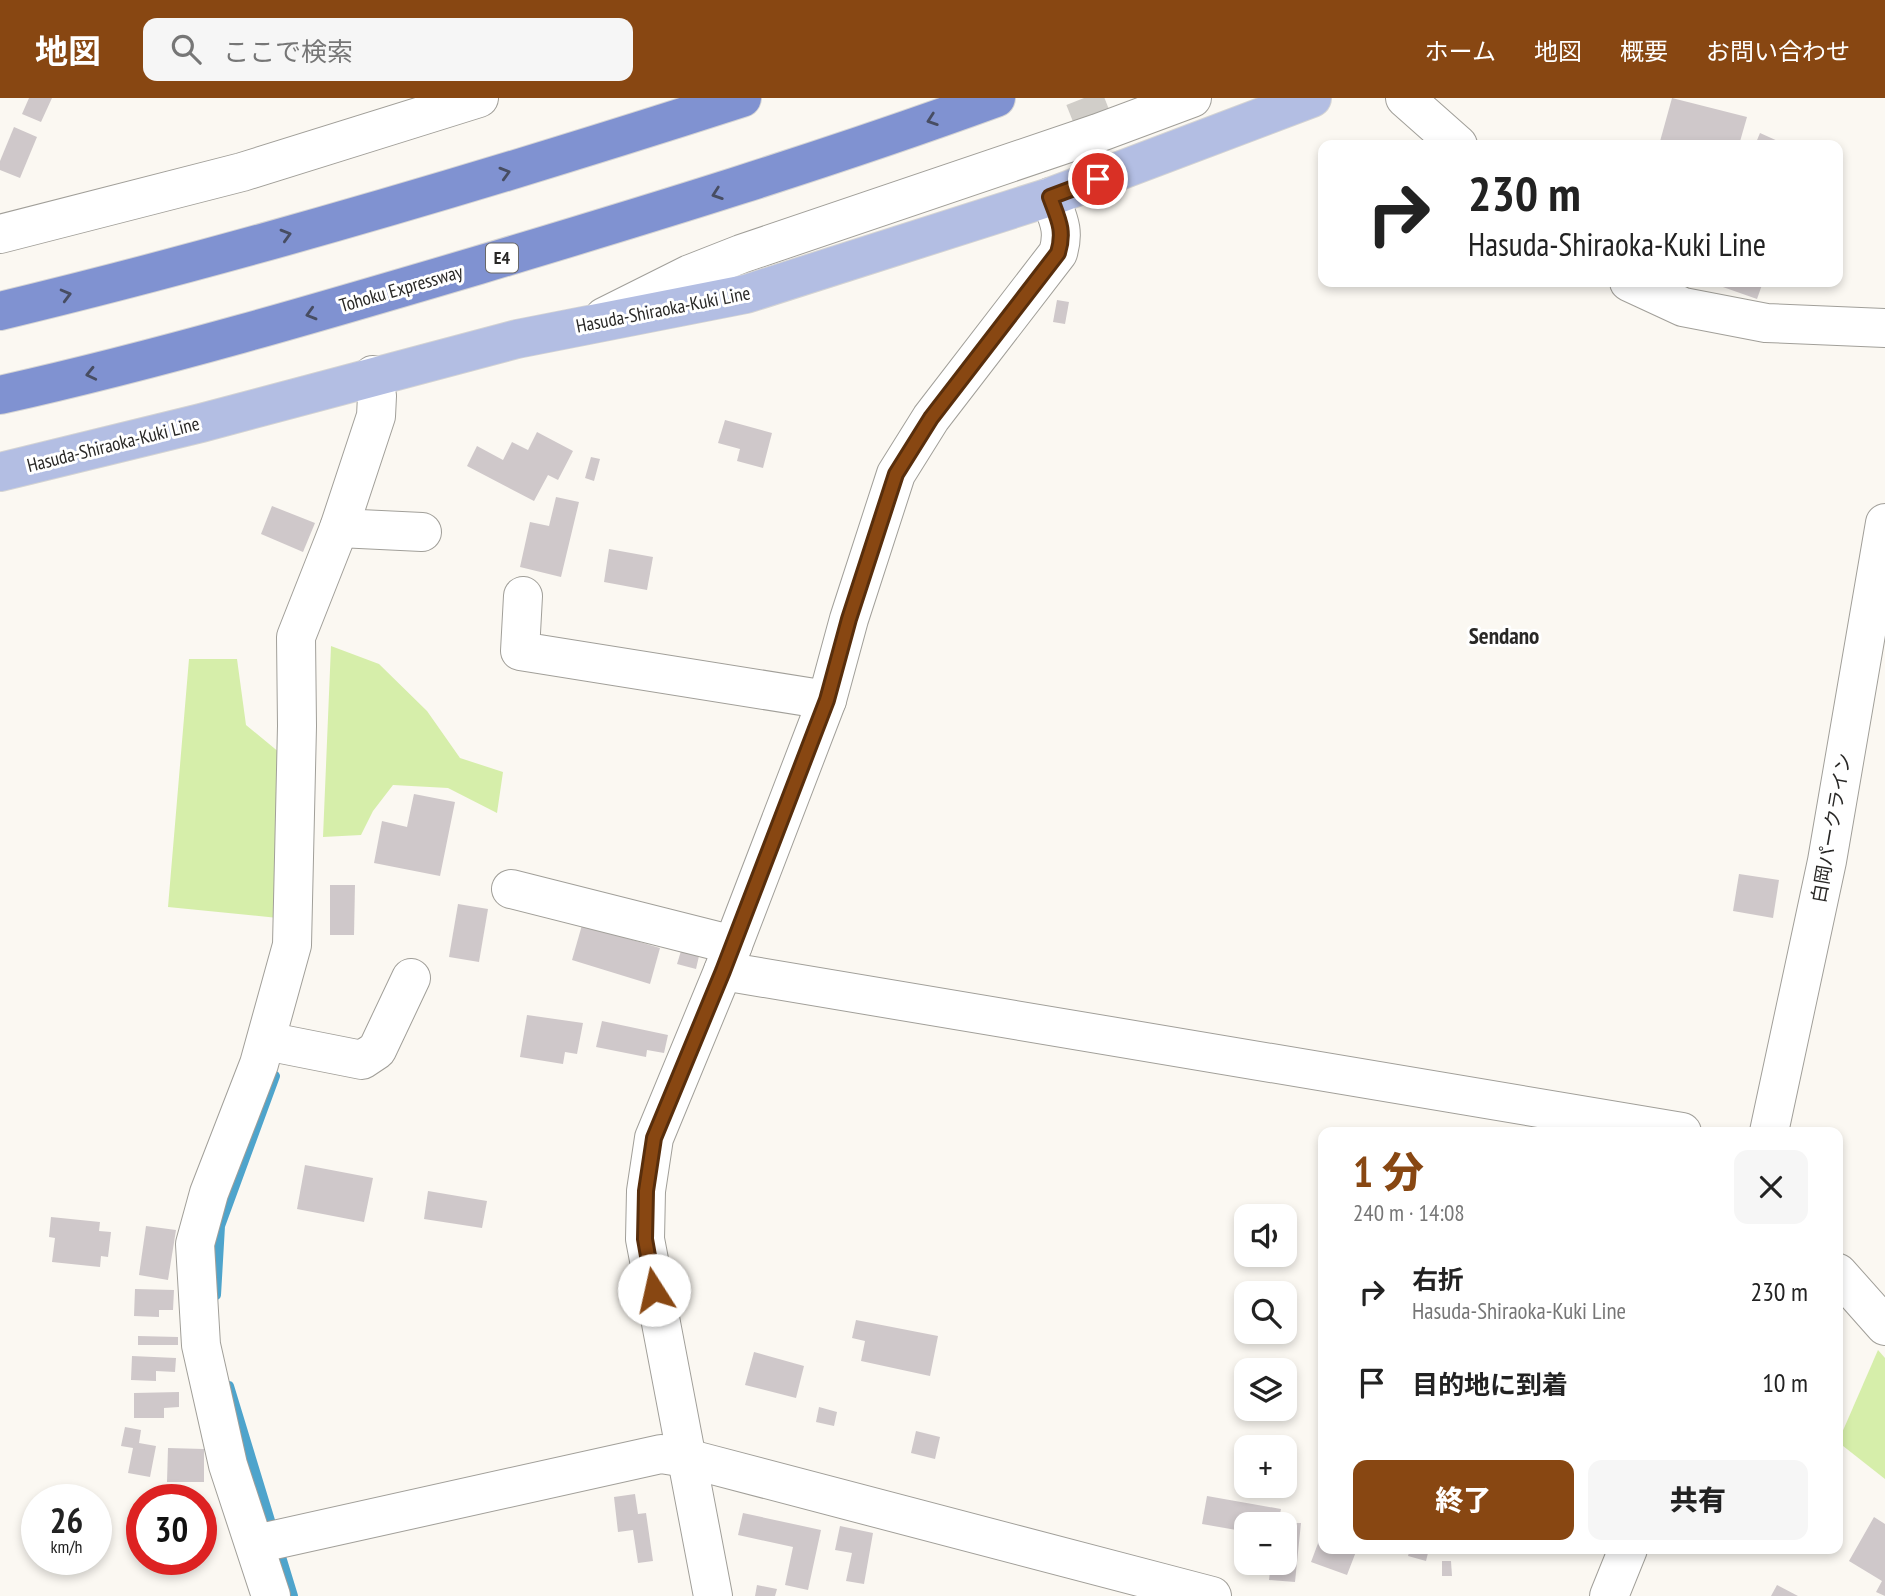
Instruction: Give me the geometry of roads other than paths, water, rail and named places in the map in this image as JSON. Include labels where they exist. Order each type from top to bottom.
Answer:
[{"type":"highway","points":[[0,311],[240,248],[500,174],[742,98]]},
{"type":"highway","name":"Tohoku Expressway","points":[[0,395],[121,367],[682,205],[996,98]]},
{"type":"main road","name":"Hasuda-Shiraoka-Kuki Line","points":[[0,471],[201,423],[373,375],[517,339],[592,322],[747,294],[1050,197],[1312,98]]},
{"type":"street","points":[[0,234],[242,172],[479,98]]},
{"type":"street","points":[[592,322],[690,274],[741,254],[1098,133],[1192,98]]},
{"type":"street","points":[[1405,98],[1452,140]]},
{"type":"street","points":[[713,1596],[645,1239],[646,1191],[654,1138],[728,958],[827,700],[849,619],[896,474],[931,418],[1058,253],[1062,237],[1061,226],[1050,197]]},
{"type":"street","points":[[1640,287],[1684,307],[1766,323],[1885,328]]},
{"type":"street","points":[[271,1596],[228,1465],[201,1345],[195,1244],[209,1193],[259,1065],[292,945],[297,726],[296,637],[339,528],[376,416],[377,396],[373,375]]},
{"type":"street","name":"白岡パークライン","points":[[1770,1127],[1827,861],[1885,523]]},
{"type":"street","points":[[339,528],[422,532]]},
{"type":"street","points":[[523,596],[520,651],[827,700]]},
{"type":"street","points":[[511,889],[728,958],[1655,1127]]},
{"type":"street","points":[[266,1041],[362,1060],[377,1049],[411,978]]},
{"type":"street","points":[[1843,1279],[1885,1326]]},
{"type":"street","points":[[256,1544],[661,1454],[686,1458],[1212,1596]]},
{"type":"street","points":[[1609,1596],[1626,1554]]},
{"type":"waterway","points":[[216,1295],[220,1226],[275,1076]]},
{"type":"waterway","points":[[229,1386],[293,1596]]},
{"type":"tunnel","points":[[1084,98],[1098,133]]},
{"type":"district","name":"Sendano","points":[[1504,636]]}]
